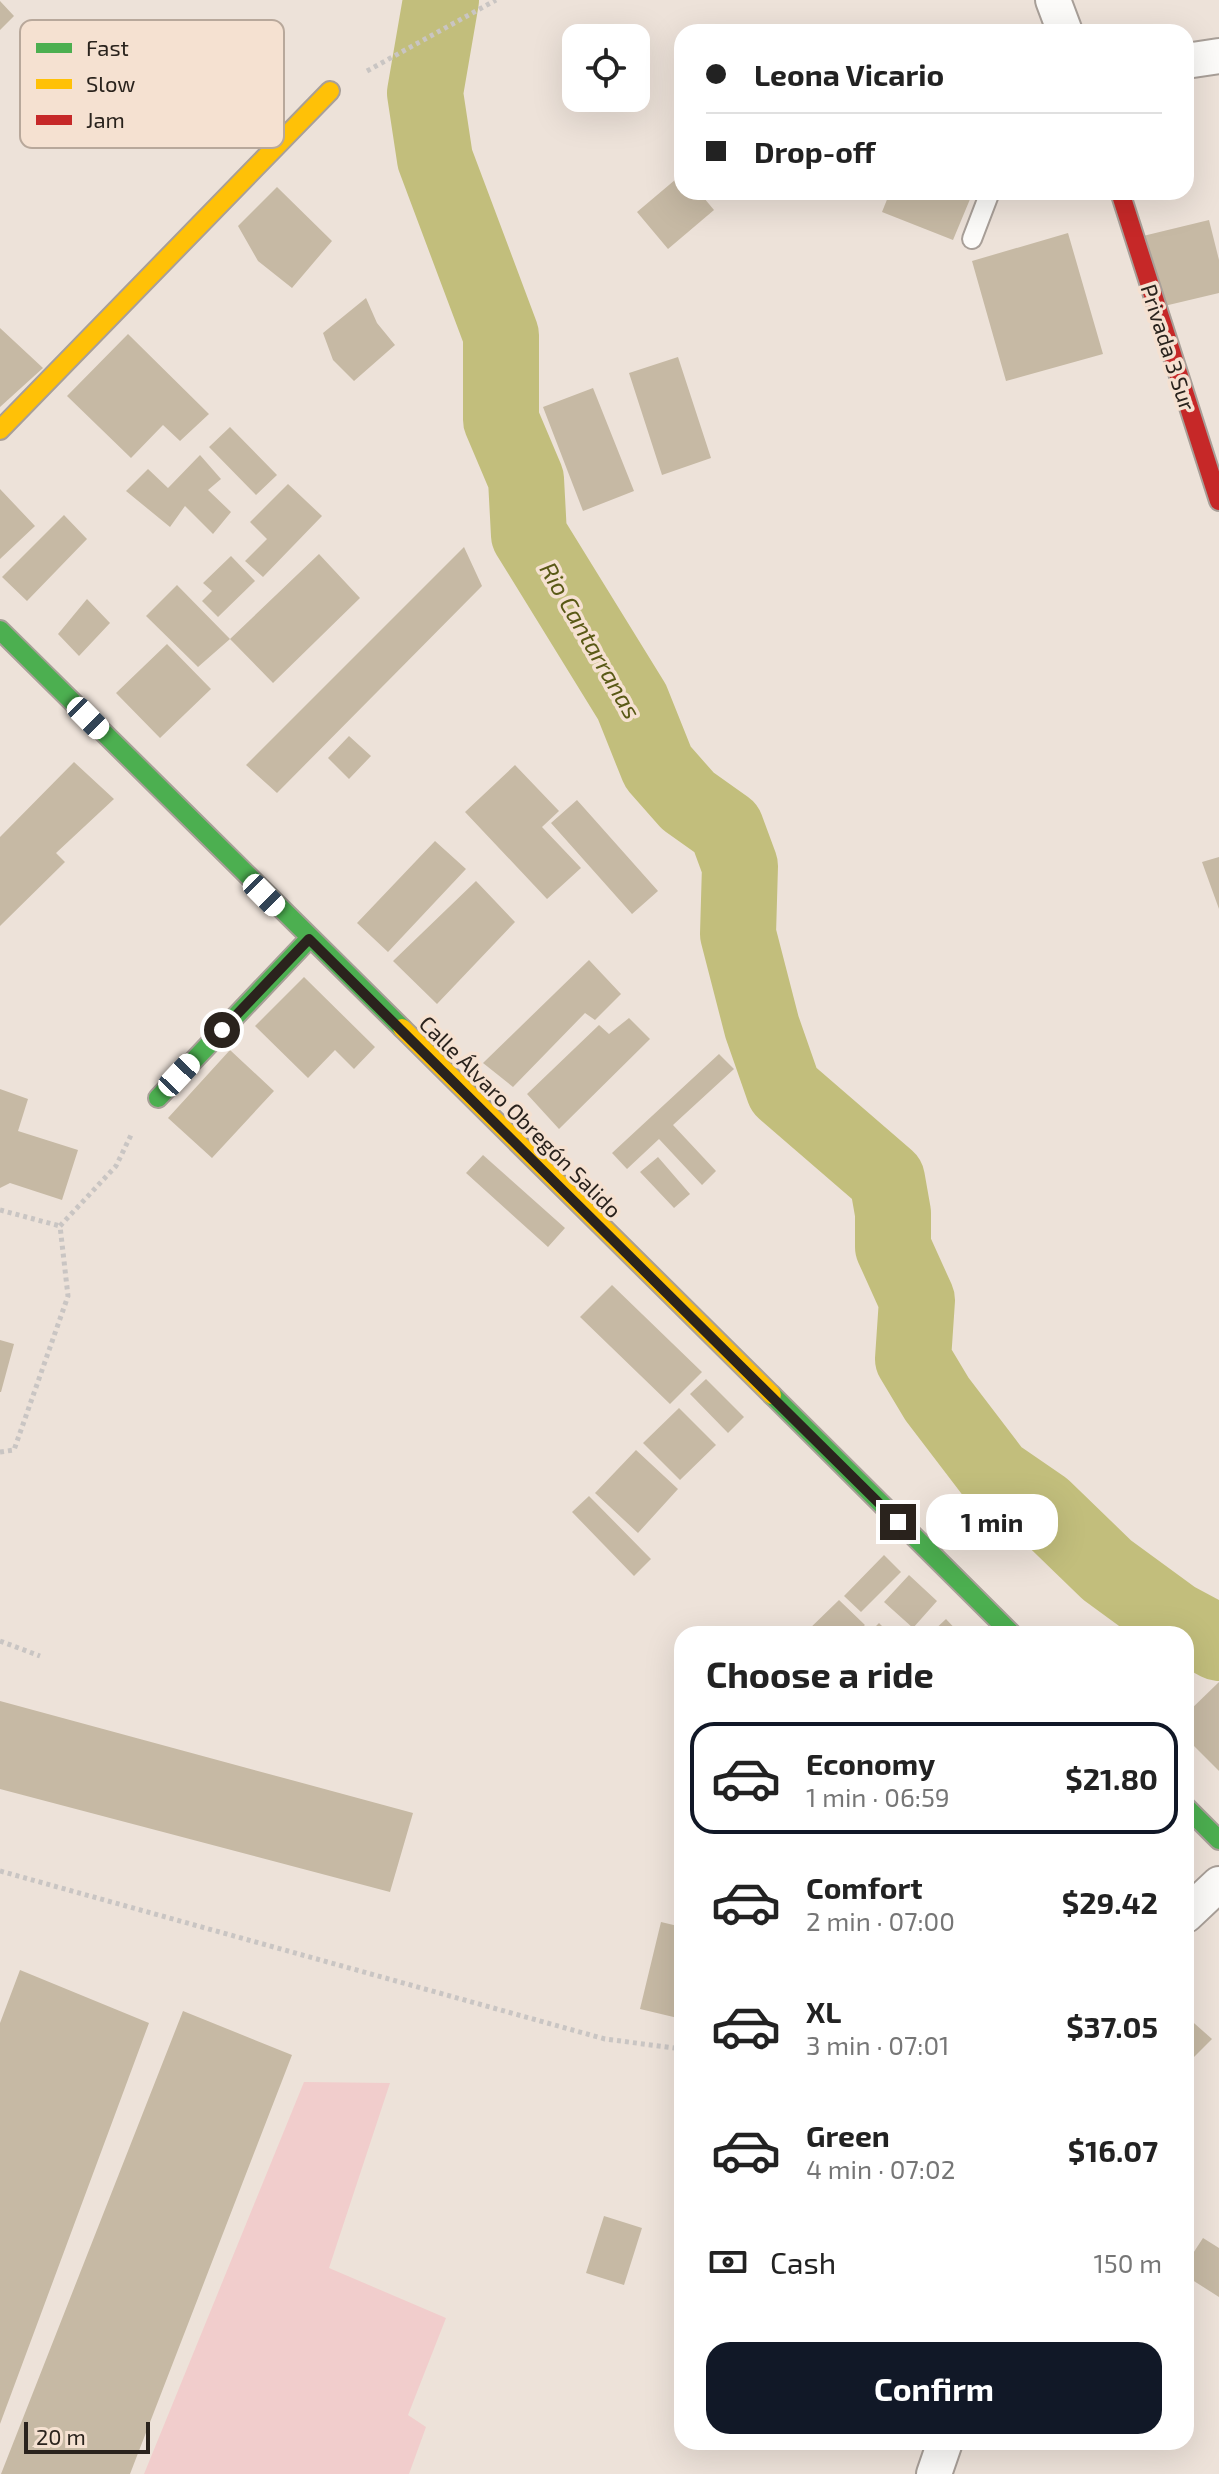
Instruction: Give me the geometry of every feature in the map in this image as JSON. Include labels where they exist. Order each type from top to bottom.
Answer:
[{"type":"street","points":[[1053,0],[1062,24]]},
{"type":"street","points":[[1194,60],[1219,56]]},
{"type":"street","points":[[284,138],[330,91]]},
{"type":"street","points":[[0,430],[275,148]]},
{"type":"street","name":"Privada 3 Sur","points":[[1123,200],[1219,501]]},
{"type":"street","name":"Calle Álvaro Obregón Salido","points":[[0,630],[1004,1626]]},
{"type":"street","points":[[158,1098],[309,939]]},
{"type":"street","points":[[1194,1815],[1219,1840]]},
{"type":"street","points":[[1194,1907],[1219,1884]]},
{"type":"street","points":[[934,2474],[942,2450]]},
{"type":"lane","points":[[972,239],[987,200]]},
{"type":"path","points":[[330,91],[496,0]]},
{"type":"path","points":[[0,1452],[14,1450],[68,1296],[60,1226],[116,1166],[136,1126],[158,1098]]},
{"type":"path","points":[[0,1210],[60,1226]]},
{"type":"path","points":[[0,1641],[40,1656]]},
{"type":"path","points":[[0,1871],[605,2039],[674,2048]]},
{"type":"shaded area","points":[[304,2082],[390,2083],[329,2268],[446,2318],[408,2415],[426,2427],[409,2474],[144,2474]]},
{"type":"building","points":[[0,1],[14,16],[0,30]]},
{"type":"building","points":[[674,181],[674,200],[706,200],[714,210],[668,249],[637,212]]},
{"type":"building","points":[[277,187],[332,241],[292,288],[258,261],[238,226]]},
{"type":"building","points":[[887,200],[970,200],[953,240],[882,212]]},
{"type":"building","points":[[1209,220],[1219,260],[1219,293],[1160,307],[1143,236]]},
{"type":"building","points":[[1068,233],[1103,354],[1006,381],[972,261]]},
{"type":"building","points":[[366,298],[377,323],[395,345],[354,381],[333,360],[323,333]]},
{"type":"building","points":[[0,328],[43,368],[0,407]]},
{"type":"building","points":[[128,334],[209,414],[180,441],[163,425],[131,458],[67,396]]},
{"type":"building","points":[[678,357],[711,458],[662,475],[629,373]]},
{"type":"building","points":[[593,388],[634,491],[583,511],[543,407]]},
{"type":"building","points":[[230,427],[277,475],[256,495],[209,447]]},
{"type":"building","points":[[200,455],[221,479],[208,490],[231,512],[213,534],[185,506],[170,527],[126,491],[148,469],[168,488]]},
{"type":"building","points":[[288,484],[322,516],[263,577],[245,561],[267,539],[250,522]]},
{"type":"building","points":[[0,489],[35,526],[0,559]]},
{"type":"building","points":[[64,515],[87,539],[27,601],[2,577]]},
{"type":"building","points":[[464,547],[482,586],[277,793],[246,765]]},
{"type":"building","points":[[319,554],[360,598],[273,683],[230,639]]},
{"type":"building","points":[[231,556],[255,581],[218,617],[202,601],[212,591],[203,583]]},
{"type":"building","points":[[177,585],[230,639],[198,667],[146,616]]},
{"type":"building","points":[[87,599],[110,623],[79,656],[58,634]]},
{"type":"building","points":[[167,644],[211,689],[160,738],[116,693]]},
{"type":"building","points":[[349,736],[371,756],[349,779],[328,758]]},
{"type":"building","points":[[74,762],[114,799],[56,853],[65,862],[0,926],[0,837]]},
{"type":"building","points":[[515,765],[559,811],[542,827],[581,868],[547,899],[465,812]]},
{"type":"building","points":[[577,800],[658,891],[632,914],[551,823]]},
{"type":"building","points":[[435,841],[466,869],[388,952],[357,923]]},
{"type":"building","points":[[1219,857],[1219,909],[1202,862]]},
{"type":"building","points":[[476,881],[515,922],[437,1004],[393,961]]},
{"type":"building","points":[[589,960],[621,994],[595,1020],[585,1013],[513,1087],[483,1063]]},
{"type":"building","points":[[304,977],[375,1047],[354,1069],[335,1050],[308,1078],[255,1026]]},
{"type":"building","points":[[629,1018],[650,1039],[559,1129],[527,1094],[599,1025],[609,1034]]},
{"type":"building","points":[[230,1050],[274,1091],[212,1158],[168,1118]]},
{"type":"building","points":[[719,1054],[734,1069],[673,1125],[716,1171],[702,1185],[659,1139],[627,1169],[612,1153]]},
{"type":"building","points":[[0,1089],[28,1099],[18,1131],[78,1150],[62,1200],[10,1183],[0,1188]]},
{"type":"building","points":[[483,1155],[565,1228],[548,1247],[466,1173]]},
{"type":"building","points":[[658,1157],[690,1194],[674,1208],[640,1172]]},
{"type":"building","points":[[612,1285],[702,1372],[670,1404],[580,1317]]},
{"type":"building","points":[[0,1340],[14,1344],[1,1392],[0,1392]]},
{"type":"building","points":[[706,1379],[744,1417],[728,1433],[690,1394]]},
{"type":"building","points":[[679,1408],[716,1445],[680,1480],[643,1443]]},
{"type":"building","points":[[636,1450],[678,1489],[638,1533],[595,1493]]},
{"type":"building","points":[[589,1496],[651,1559],[634,1576],[572,1512]]},
{"type":"building","points":[[884,1555],[901,1572],[861,1612],[844,1596]]},
{"type":"building","points":[[909,1575],[937,1601],[915,1626],[911,1626],[884,1602]]},
{"type":"building","points":[[839,1600],[865,1625],[864,1626],[812,1626]]},
{"type":"building","points":[[946,1619],[953,1626],[939,1626]]},
{"type":"building","points":[[1219,1682],[1219,1771],[1194,1746],[1194,1706]]},
{"type":"building","points":[[0,1701],[413,1813],[390,1892],[0,1789]]},
{"type":"building","points":[[661,1922],[674,1925],[674,2017],[640,2009]]},
{"type":"building","points":[[20,1970],[149,2023],[0,2424],[0,2023]]},
{"type":"building","points":[[183,2011],[292,2055],[130,2474],[1,2474]]},
{"type":"building","points":[[1194,2023],[1212,2039],[1194,2057]]},
{"type":"building","points":[[604,2216],[642,2228],[624,2285],[586,2273]]},
{"type":"building","points":[[1203,2238],[1219,2248],[1219,2297],[1194,2281],[1194,2252]]},
{"type":"waterway","name":"Rio Cantarranas","points":[[441,0],[425,93],[435,159],[501,335],[501,420],[526,479],[529,535],[632,702],[658,767],[688,801],[726,828],[740,866],[738,934],[762,1027],[784,1090],[887,1179],[893,1213],[893,1247],[917,1300],[913,1359],[937,1399],[995,1475],[1043,1508],[1107,1570],[1187,1626]]},
{"type":"waterway","name":"Rio Cantarranas","points":[[1194,1630],[1219,1643]]},
{"type":"traffic: fast","points":[[0,630],[402,1028]]},
{"type":"traffic: fast","points":[[158,1098],[309,939]]},
{"type":"traffic: fast","points":[[772,1395],[1004,1626]]},
{"type":"traffic: fast","points":[[1194,1815],[1219,1840]]},
{"type":"traffic: slow","points":[[284,138],[330,91]]},
{"type":"traffic: slow","points":[[0,430],[275,148]]},
{"type":"traffic: slow","points":[[402,1028],[772,1395]]},
{"type":"traffic: jam","points":[[1123,200],[1219,501]]},
{"type":"route","points":[[222,1030],[309,939],[898,1522]]}]
